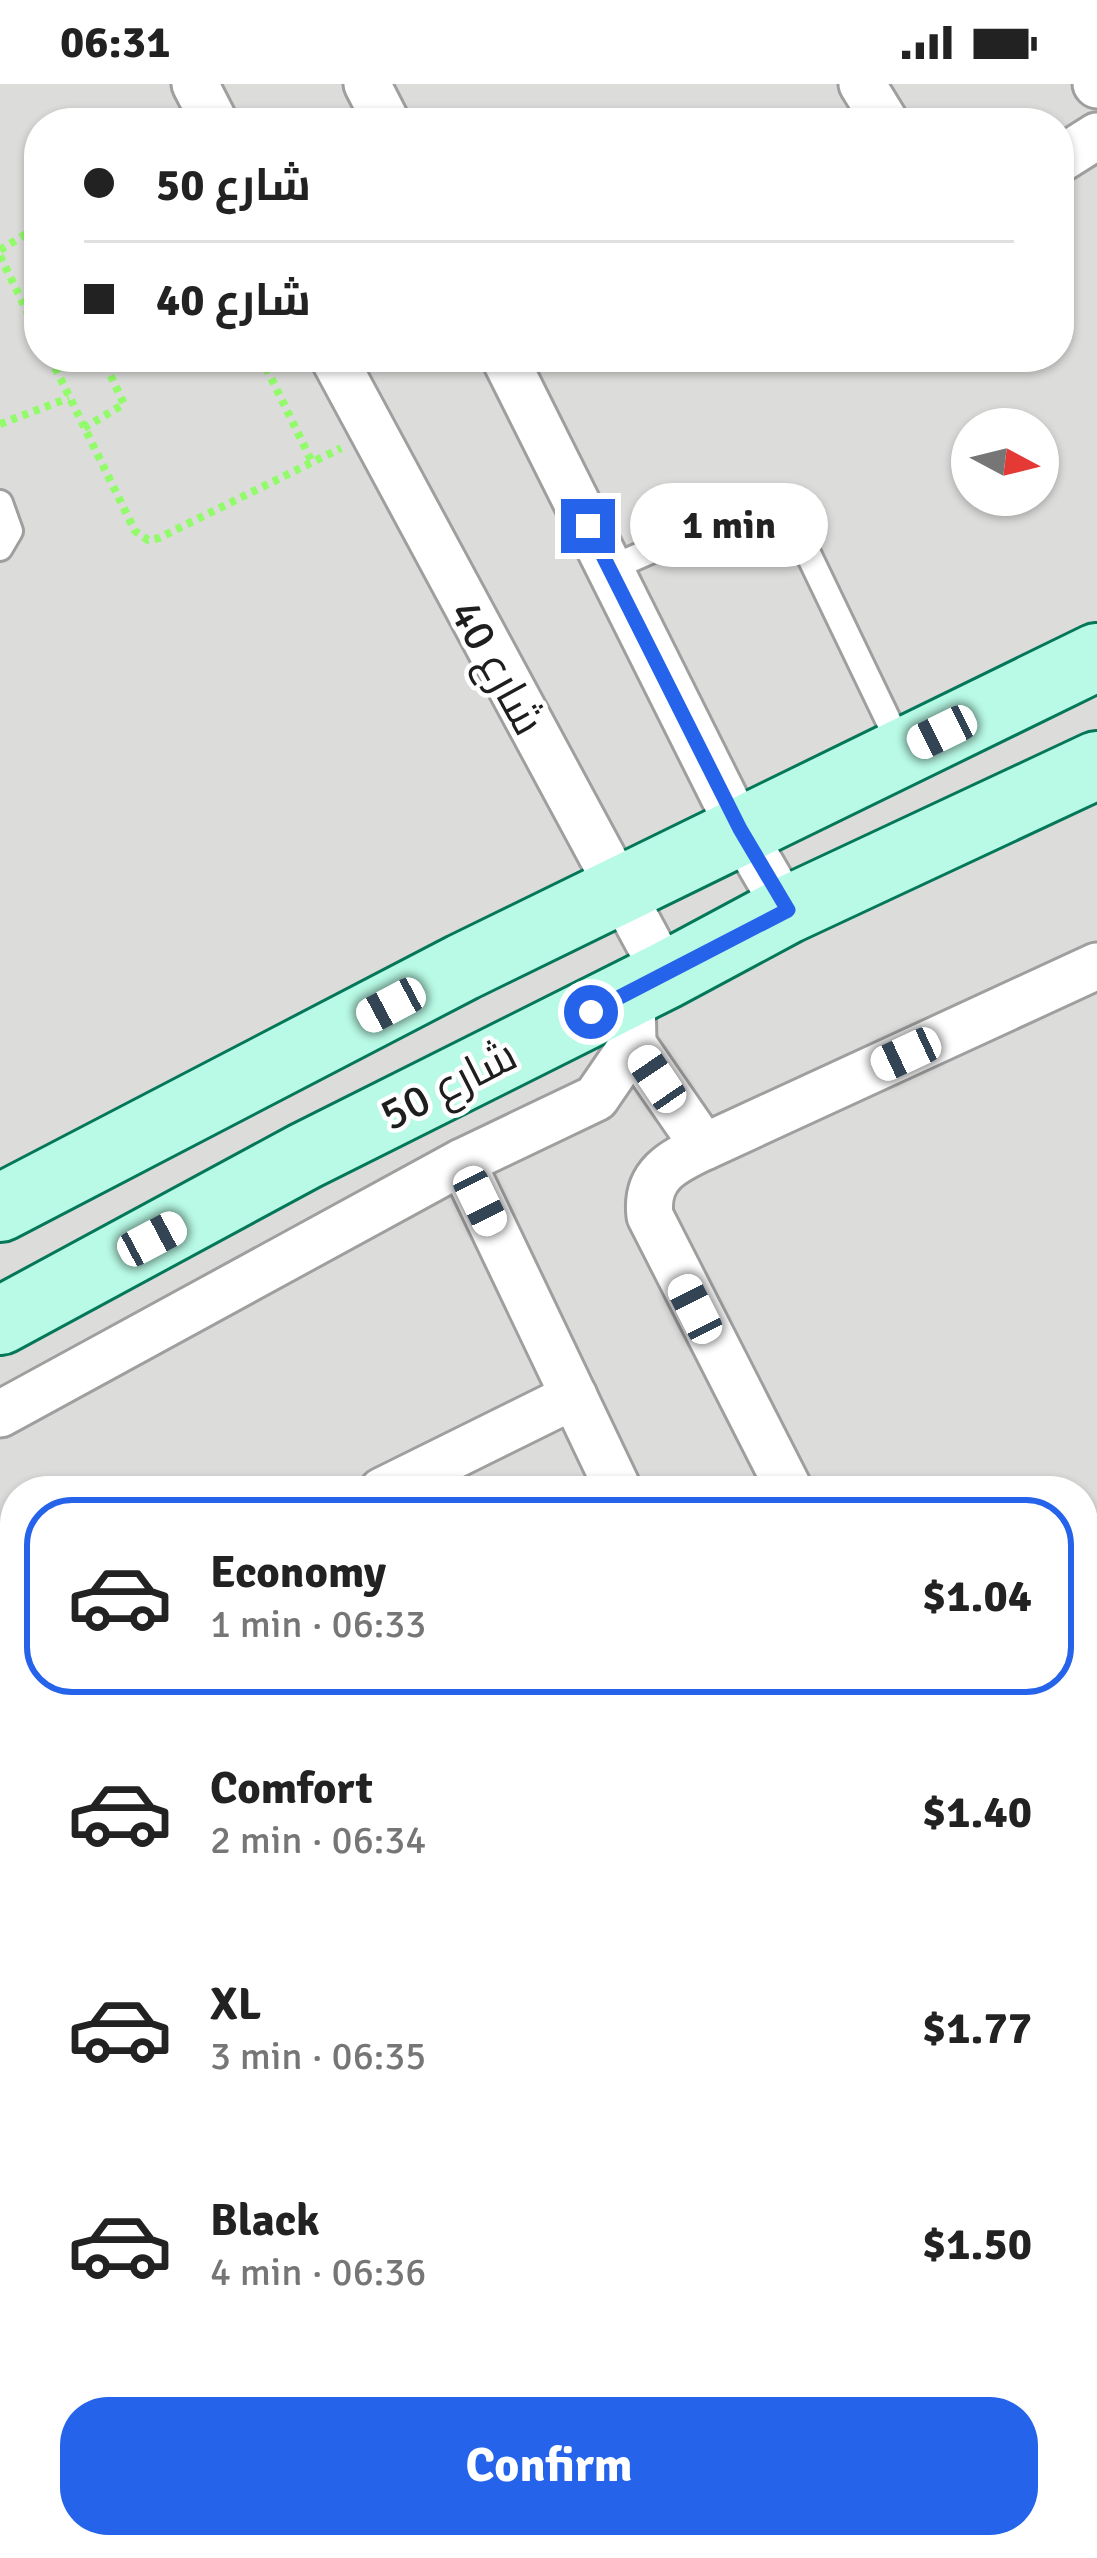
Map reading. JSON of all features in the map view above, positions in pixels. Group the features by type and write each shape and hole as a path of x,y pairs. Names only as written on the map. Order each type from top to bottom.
{"street":[{"name":"شارع 40","path":"340,372 621,892 644,1004 704,1147"},
{"path":"511,372 740,829 788,910"},
{"path":"0,1208 463,967 1097,657"},
{"name":"شارع 50","path":"0,1321 305,1156 644,1004 788,910 1097,765"},
{"path":"782,1476 650,1216 648,1200 658,1175 704,1147 1097,966"},
{"path":"0,1414 462,1162 596,1098 644,1004"},
{"path":"462,1162 613,1476"},
{"path":"412,1476 574,1396"}],"lane":[{"path":"0,502 10,531 0,548"},
{"path":"609,568 753,506 774,506 791,518 903,751"}],"path":[{"path":"0,253 24,304"},
{"path":"57,372 135,531 148,540 371,433"},
{"path":"84,428 124,404 109,372"},
{"path":"268,372 313,462"},
{"path":"0,424 69,398"}],"shaded area":[{"path":"0,84 1097,84 1097,1476 0,1476"}],"route":[{"path":"588,526 740,829 788,910 591,1012"}]}
